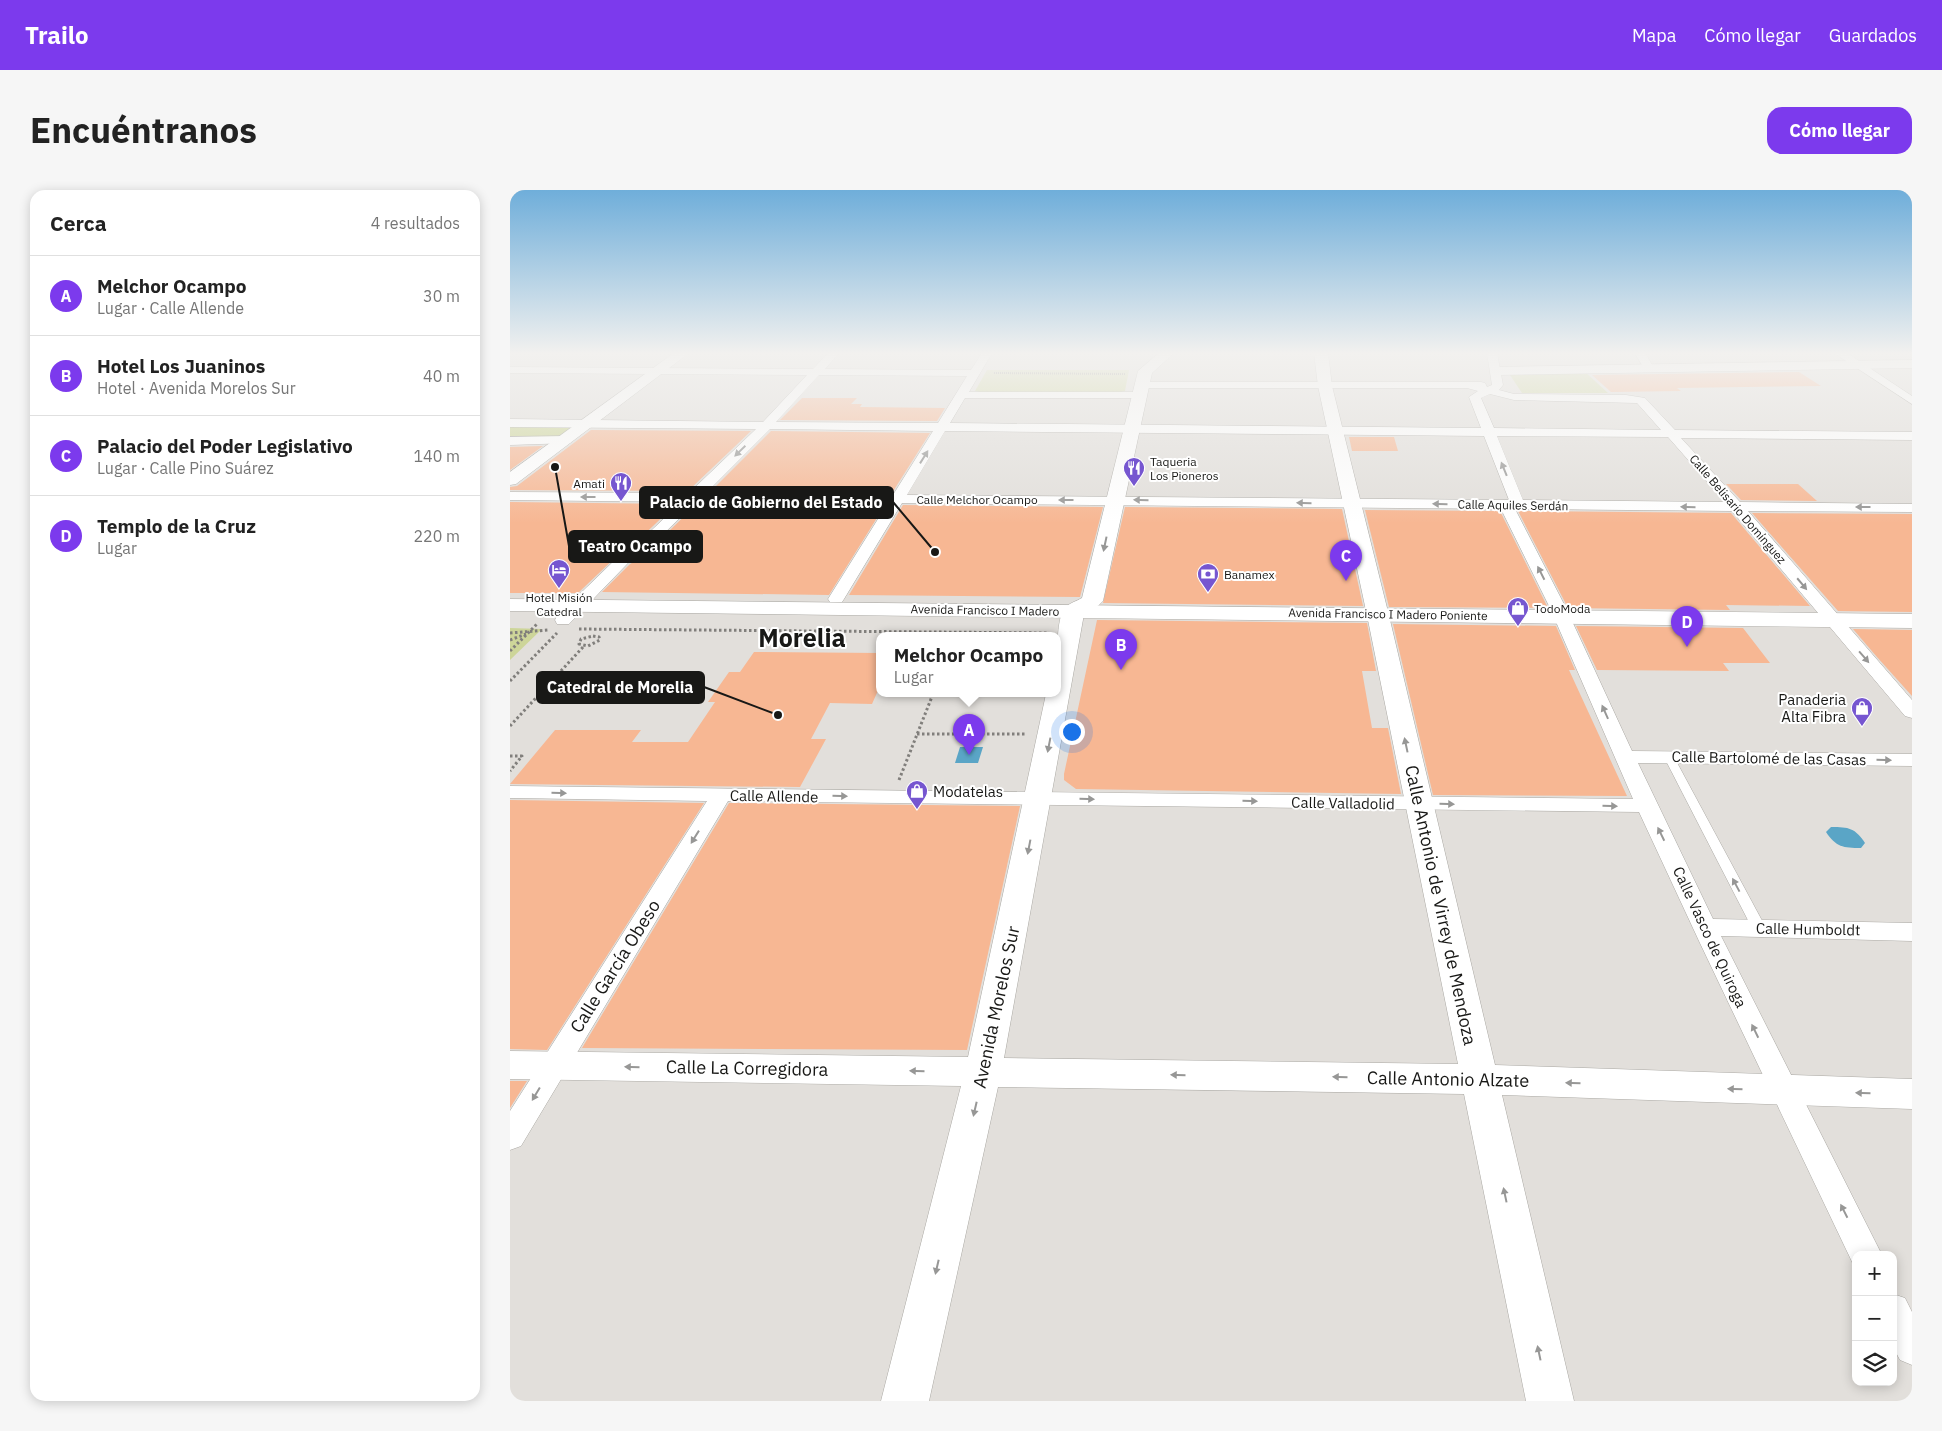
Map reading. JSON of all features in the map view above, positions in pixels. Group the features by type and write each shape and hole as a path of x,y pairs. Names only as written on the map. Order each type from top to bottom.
{"street":[{"path":"510,480 608,410"},
{"path":"570,621 624,559 635,554 781,410"},
{"path":"836,599 953,410"},
{"name":"Avenida Francisco I Madero","path":"510,620 1052,623 1092,601 1136,410"},
{"name":"Calle Antonio de Virrey de Mendoza","path":"1330,410 1550,1401"},
{"name":"Calle Vasco de Quiroga","path":"1481,410 1490,432 1512,505 1625,756 1784,1091 1864,1251"},
{"name":"Calle Belisario Domínguez","path":"1650,410 1912,712"},
{"path":"510,423 1912,436"},
{"path":"510,441 566,440"},
{"name":"Calle Melchor Ocampo","path":"510,496 1114,500"},
{"name":"Calle Aquiles Serdán","path":"1114,500 1912,508"},
{"name":"Avenida Francisco I Madero","path":"510,605 570,621"},
{"name":"Avenida Francisco I Madero Poniente","path":"1074,611 1912,621"},
{"name":"Avenida Morelos Sur","path":"1061,679 1074,611"},
{"name":"Avenida Morelos Sur","path":"904,1401 983,1072 1058,697"},
{"name":"Calle Bartolomé de las Casas","path":"1625,756 1912,760"},
{"name":"Calle Allende","path":"510,792 1038,799"},
{"name":"Calle García Obeso","path":"510,1137 721,795"},
{"name":"Calle Valladolid","path":"1038,799 1648,806"},
{"name":"Calle Humboldt","path":"1705,927 1912,932"},
{"name":"Calle La Corregidora","path":"510,1065 983,1072"},
{"name":"Calle Antonio Alzate","path":"983,1072 1479,1079 1912,1094"},
{"path":"1897,1318 1912,1348"}],"lane":[{"path":"1669,757 1759,928"}],"path":[{"path":"510,681 570,621"},
{"path":"510,640 570,621 600,629 957,632"},
{"path":"584,646 580,645 579,641 593,636 600,629"},
{"path":"510,633 528,633"},
{"path":"510,726 584,646 596,644 600,640 599,637 593,636"},
{"path":"893,797 932,697"},
{"path":"917,734 1025,734"},
{"path":"510,756 522,756 510,771"}],"green space":[{"path":"510,427 576,427 559,439 510,440"},
{"path":"510,628 542,629 510,660"}],"water":[{"path":"960,747 983,747 978,763 955,763"},
{"path":"1831,827 1851,829 1865,843 1861,848 1840,846 1826,832"}],"building":[{"path":"790,410 944,410 937,421 780,420"},
{"path":"591,430 751,431 688,491 510,490 510,487 517,486"},
{"path":"771,431 930,433 892,493 710,492"},
{"path":"1349,437 1394,437 1398,451 1352,451"},
{"path":"543,446 510,470 510,447"},
{"path":"1726,484 1798,484 1817,501 1741,500"},
{"path":"510,502 676,504 629,549 618,555 578,593 510,593"},
{"path":"697,504 885,505 829,595 602,592 630,564 641,558"},
{"path":"903,505 1103,507 1080,597 849,595"},
{"path":"1125,507 1342,509 1363,606 1103,603"},
{"path":"1365,510 1500,511 1548,608 1389,607"},
{"path":"1518,511 1731,513 1810,606 1726,605 1730,610 1568,608"},
{"path":"1752,513 1912,514 1912,612 1838,611"},
{"path":"1097,620 1367,623 1376,671 1362,671 1372,728 1388,728 1401,794 1076,789 1064,780 1064,774"},
{"path":"1393,624 1556,626 1575,670 1569,670 1627,796 1433,795"},
{"path":"1576,626 1743,628 1770,663 1723,663 1729,671 1597,670"},
{"path":"1853,629 1912,630 1912,696 1877,657"},
{"path":"754,652 876,653 876,695 872,704 830,703 811,739 826,739 800,787 510,784 555,730 641,730 632,742 688,742 715,702 708,702 729,672 740,672"},
{"path":"510,800 704,803 547,1050 510,1049"},
{"path":"729,803 1020,806 967,1050 582,1048"},
{"path":"510,1081 527,1081 510,1108"}],"place":[{"name":"Teatro Ocampo","path":"555,467"},
{"name":"Taqueria Los Pioneros","path":"1134,487"},
{"name":"Amati","path":"621,502"},
{"name":"Palacio de Gobierno del Estado","path":"935,552"},
{"name":"Palacio del Poder Legislativo","path":"1346,581"},
{"name":"Hotel Misión Catedral","path":"559,589"},
{"name":"Banamex","path":"1208,593"},
{"name":"TodoModa","path":"1518,627"},
{"name":"Templo de la Cruz","path":"1687,647"},
{"name":"Hotel Los Juaninos","path":"1121,670"},
{"name":"Catedral de Morelia","path":"778,715"},
{"name":"Panaderia Alta Fibra","path":"1862,727"},
{"name":"Melchor Ocampo","path":"969,755"},
{"name":"Modatelas","path":"917,810"}],"district":[{"name":"Morelia","path":"802,637"}]}
